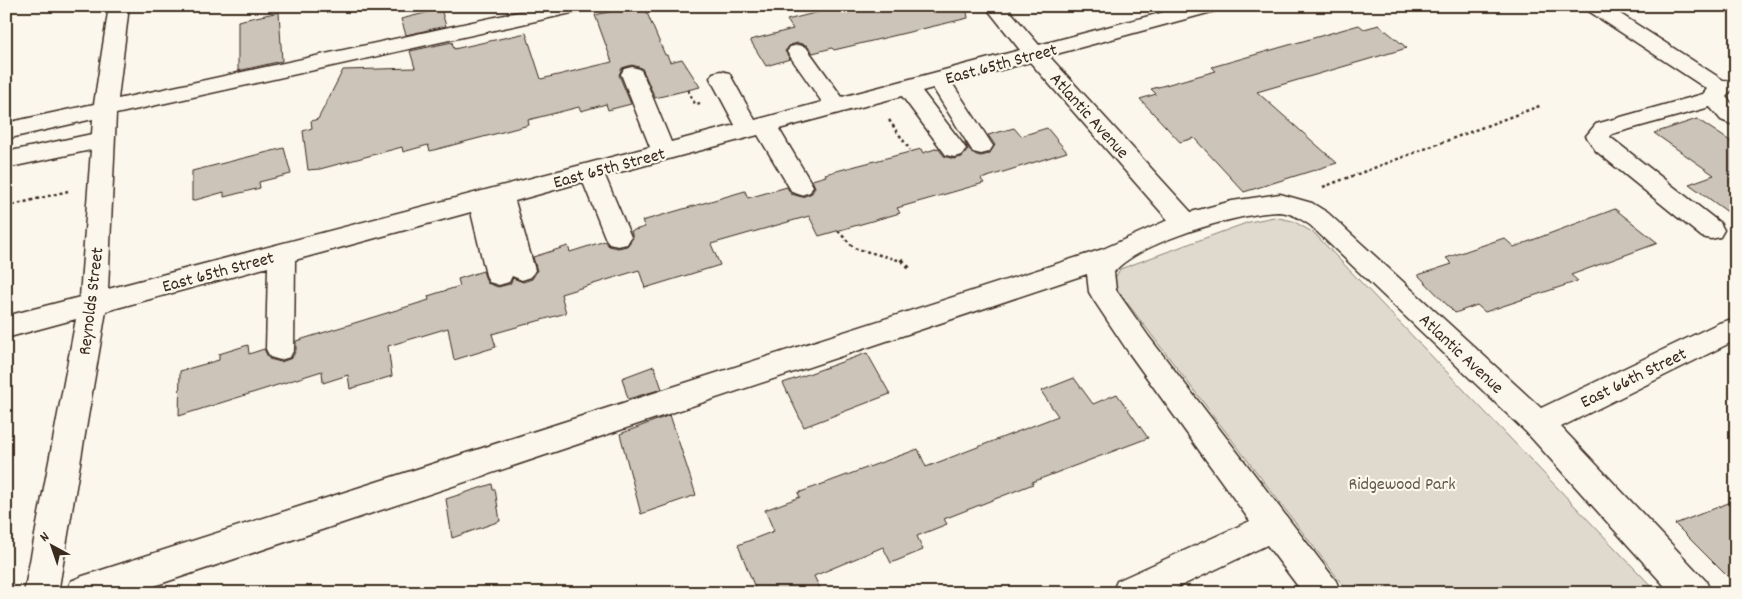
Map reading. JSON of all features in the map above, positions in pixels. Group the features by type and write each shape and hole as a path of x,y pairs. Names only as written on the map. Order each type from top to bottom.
{"street":[{"name":"Reynolds Street","path":"41,593 93,304 105,110 119,6"},
{"path":"6,131 576,6"},
{"name":"Atlantic Avenue","path":"995,6 1035,54 1186,223"},
{"name":"East 65th Street","path":"6,327 1212,6"},
{"path":"1594,6 1725,88 1729,115 1736,119"},
{"path":"798,52 837,107"},
{"path":"632,74 664,153"},
{"path":"721,78 801,186"},
{"path":"939,80 981,146"},
{"path":"908,88 954,149"},
{"path":"1711,230 1604,145 1598,136 1604,129 1725,88"},
{"path":"6,160 103,140"},
{"path":"591,172 618,237"},
{"path":"491,198 510,273"},
{"name":"Atlantic Avenue","path":"83,593 1112,256 1186,223 1232,210 1280,203 1303,209 1319,219 1538,424 1694,593"},
{"path":"280,349 282,254"},
{"path":"1112,256 1100,270 1104,292 1139,344 1324,593"},
{"name":"East 66th Street","path":"1538,424 1729,331"},
{"path":"1129,593 1273,526"}],"path":[{"path":"873,97 910,150"},
{"path":"1280,203 1542,105"},
{"path":"13,205 100,183"},
{"path":"838,231 854,248 901,259 909,268"}],"green space":[{"name":"Ridgewood Park","path":"1274,217 1293,221 1314,233 1658,593 1349,593 1118,291 1114,280 1120,269 1249,222"}],"building":[{"path":"635,6 644,6 665,55 667,55 670,62 682,59 700,87 655,98 642,68 632,65 622,68 619,75 631,104 608,110 606,104 581,111 579,107 528,120 529,125 430,151 428,145 403,152 402,147 320,169 308,170 303,131 312,128 311,121 318,119 343,70 415,68 410,51 452,42 454,49 526,33 541,79 612,62 595,15"},
{"path":"842,6 966,6 968,18 834,50 832,48 813,53 806,45 798,43 790,45 785,51 790,59 766,66 750,40 793,29 787,20"},
{"path":"441,9 446,26 406,35 401,19"},
{"path":"279,12 282,61 238,71 238,21"},
{"path":"1359,25 1364,29 1379,25 1407,48 1257,92 1337,163 1244,192 1194,138 1180,142 1140,99 1156,94 1151,89 1216,71 1212,67"},
{"path":"1697,119 1736,145 1736,218 1689,184 1714,175 1654,133"},
{"path":"1014,128 1021,136 1047,128 1067,152 981,179 984,183 897,208 900,213 819,236 809,216 711,244 720,265 645,288 639,270 561,294 566,313 492,334 496,347 454,360 448,328 388,346 392,376 350,389 348,375 323,383 322,371 179,416 180,371 219,360 219,354 248,345 249,354 264,349 269,359 281,362 292,358 296,350 296,341 429,300 428,296 460,286 458,279 483,271 487,283 498,287 510,284 513,278 523,282 532,279 537,271 533,257 568,246 570,252 605,241 609,246 618,248 627,246 633,238 631,231 645,227 642,221 745,191 748,198 787,187 791,194 802,197 812,193 815,187 812,180 826,176 825,174 921,149 923,153 938,148 944,156 954,159 962,157 968,150 965,143 973,154 981,156 989,154 995,145 988,135"},
{"path":"284,148 291,174 259,182 260,188 224,197 224,192 192,201 192,171"},
{"path":"1615,209 1658,243 1571,275 1578,281 1485,312 1477,305 1455,313 1418,275 1452,264 1446,258 1504,238 1514,247"},
{"path":"867,353 890,394 804,427 783,383"},
{"path":"654,366 662,389 628,399 622,378"},
{"path":"1074,378 1093,404 1117,394 1148,438 1032,482 1033,484 944,519 947,524 917,536 923,550 891,563 883,547 814,576 822,593 757,593 738,545 774,531 765,510 800,497 798,493 918,449 926,467 1058,416 1041,391"},
{"path":"670,415 696,495 641,514 620,434"},
{"path":"492,484 493,490 495,489 500,521 452,538 446,499"},
{"path":"1736,500 1736,585 1675,524"}]}
